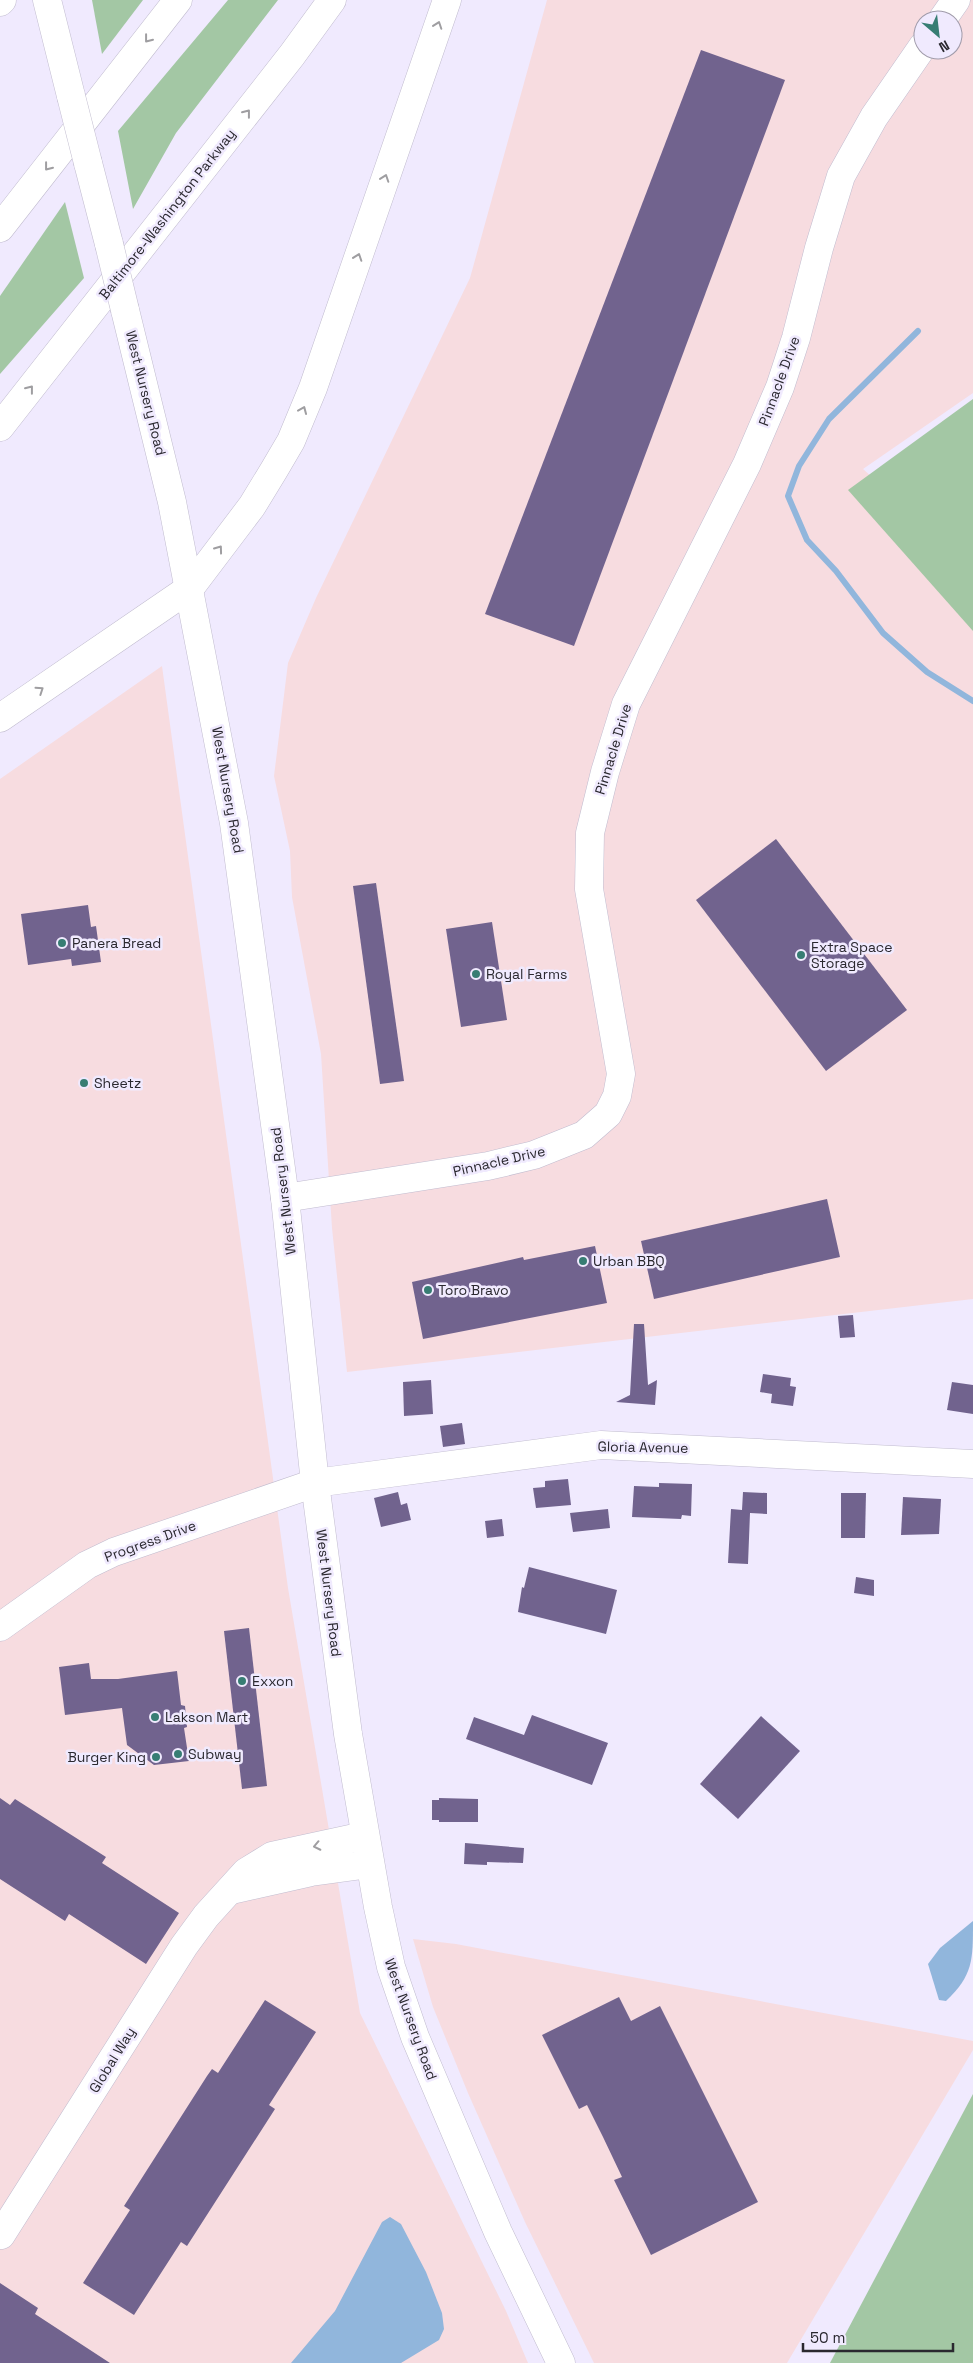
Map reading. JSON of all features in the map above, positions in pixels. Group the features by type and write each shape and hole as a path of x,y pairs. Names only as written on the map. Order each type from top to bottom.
{"main road":[{"name":"West Nursery Road","path":"47,0 172,502 234,822 285,1198 315,1483 348,1734 364,1836 390,1966 414,2037 498,2232 561,2363"},
{"path":"0,228 178,0"},
{"name":"Baltimore-Washington Parkway","path":"0,427 292,55 332,0"},
{"path":"0,718 190,588 252,506 291,440 313,388 447,0"},
{"name":"Pinnacle Drive","path":"285,1198 488,1166 534,1155 584,1135 608,1114 616,1096 621,1074 589,889 590,833 605,772 626,704 747,464 780,387 796,338 819,248 841,176 874,117 913,60"},
{"name":"Gloria Avenue","path":"315,1483 601,1445 973,1464"},
{"name":"Progress Drive","path":"0,1627 87,1565 114,1552 315,1483"},
{"name":"Global Way","path":"1,2235 184,1946 206,1916 246,1872 272,1856 364,1836"},
{"path":"231,1890 312,1872 370,1864"}],"shaded area":[{"path":"547,0 973,0 973,393 863,469 973,567 973,1299 347,1372 332,1228 321,1054 292,897 290,851 274,776 288,663 316,598 470,278"},
{"path":"162,666 288,1588 360,2013 506,2311 528,2363 0,2363 0,779"},
{"path":"413,1939 456,1944 973,2041 973,2050 787,2363 594,2363 525,2222 468,2093 433,2007"}],"green space":[{"path":"92,0 143,0 102,54"},
{"path":"228,0 278,0 176,133 133,209 118,131"},
{"path":"65,202 84,278 0,374 0,296"},
{"path":"973,399 973,631 848,490"},
{"path":"973,2094 973,2363 830,2363"}],"water":[{"path":"973,1921 973,1947 970,1966 962,1983 955,1992 946,2001 939,2000 928,1964 940,1948"},
{"path":"390,2217 401,2224 426,2272 442,2313 444,2329 439,2340 401,2363 291,2363 335,2311 382,2222"}],"building":[{"path":"701,50 785,80 574,646 485,614"},
{"name":"Extra Space Storage","path":"776,839 907,1010 826,1071 696,900"},
{"path":"376,883 404,1081 380,1084 353,886"},
{"name":"Panera Bread","path":"88,905 91,927 96,926 101,962 72,966 71,959 28,965 21,914"},
{"name":"Royal Farms","path":"492,922 507,1020 461,1027 446,929"},
{"path":"827,1199 840,1257 654,1299 641,1241"},
{"path":"595,1246 607,1303 423,1339 412,1282 523,1257 524,1260"},
{"path":"853,1315 855,1337 840,1338 838,1316"},
{"path":"634,1324 644,1324 648,1385 657,1380 655,1405 616,1402 630,1395"},
{"path":"763,1374 791,1378 790,1386 796,1387 793,1406 771,1403 772,1394 760,1392"},
{"path":"431,1380 433,1414 404,1416 403,1382"},
{"path":"952,1382 973,1385 973,1414 947,1410"},
{"path":"462,1423 465,1444 443,1447 440,1426"},
{"path":"568,1479 571,1505 536,1508 533,1488 545,1487 545,1481"},
{"path":"659,1483 692,1484 691,1516 682,1515 681,1519 632,1517 634,1486 659,1487"},
{"path":"398,1492 401,1505 407,1503 411,1520 381,1527 374,1498"},
{"path":"743,1492 767,1493 767,1514 750,1513 748,1564 728,1563 731,1509 742,1510"},
{"path":"841,1493 866,1493 865,1538 841,1538"},
{"path":"903,1497 941,1499 939,1534 901,1535"},
{"path":"608,1509 610,1528 573,1532 570,1513"},
{"path":"502,1519 504,1536 487,1538 485,1521"},
{"path":"529,1567 617,1590 606,1634 518,1612 522,1587 524,1588"},
{"path":"856,1577 874,1580 874,1596 854,1593"},
{"name":"Exxon","path":"249,1628 267,1786 242,1789 224,1631"},
{"name":"Lakson Mart","path":"89,1663 91,1679 118,1679 177,1671 181,1705 185,1706 187,1727 184,1728 189,1761 154,1765 127,1745 122,1708 65,1715 59,1667"},
{"path":"532,1715 608,1743 592,1785 466,1739 474,1717 524,1735"},
{"path":"761,1716 800,1751 738,1819 700,1784"},
{"path":"0,1798 10,1805 15,1799 106,1857 102,1863 179,1913 146,1964 69,1914 65,1921 0,1879"},
{"path":"439,1798 478,1799 478,1822 439,1822 439,1820 432,1820 432,1800 439,1800"},
{"path":"465,1843 524,1848 523,1863 487,1862 487,1865 464,1864"},
{"path":"619,1997 631,2021 660,2006 758,2202 651,2255 614,2180 622,2177 603,2137 587,2105 579,2109 542,2035"},
{"path":"265,2000 316,2032 269,2105 275,2109 187,2246 181,2242 134,2315 83,2283 130,2210 124,2206 207,2076 212,2069 218,2073"},
{"path":"0,2283 38,2308 35,2314 110,2363 0,2363"}],"waterway":[{"path":"918,331 829,419 799,466 788,496 807,540 836,571 883,633 927,672 973,701"}],"place":[{"name":"Panera Bread","path":"62,943"},
{"name":"Extra Space Storage","path":"801,955"},
{"name":"Royal Farms","path":"476,974"},
{"name":"Sheetz","path":"84,1083"},
{"name":"Urban BBQ","path":"583,1261"},
{"name":"Toro Bravo","path":"428,1290"},
{"name":"Exxon","path":"242,1681"},
{"name":"Lakson Mart","path":"155,1717"},
{"name":"Subway","path":"178,1754"},
{"name":"Burger King","path":"156,1757"}]}
